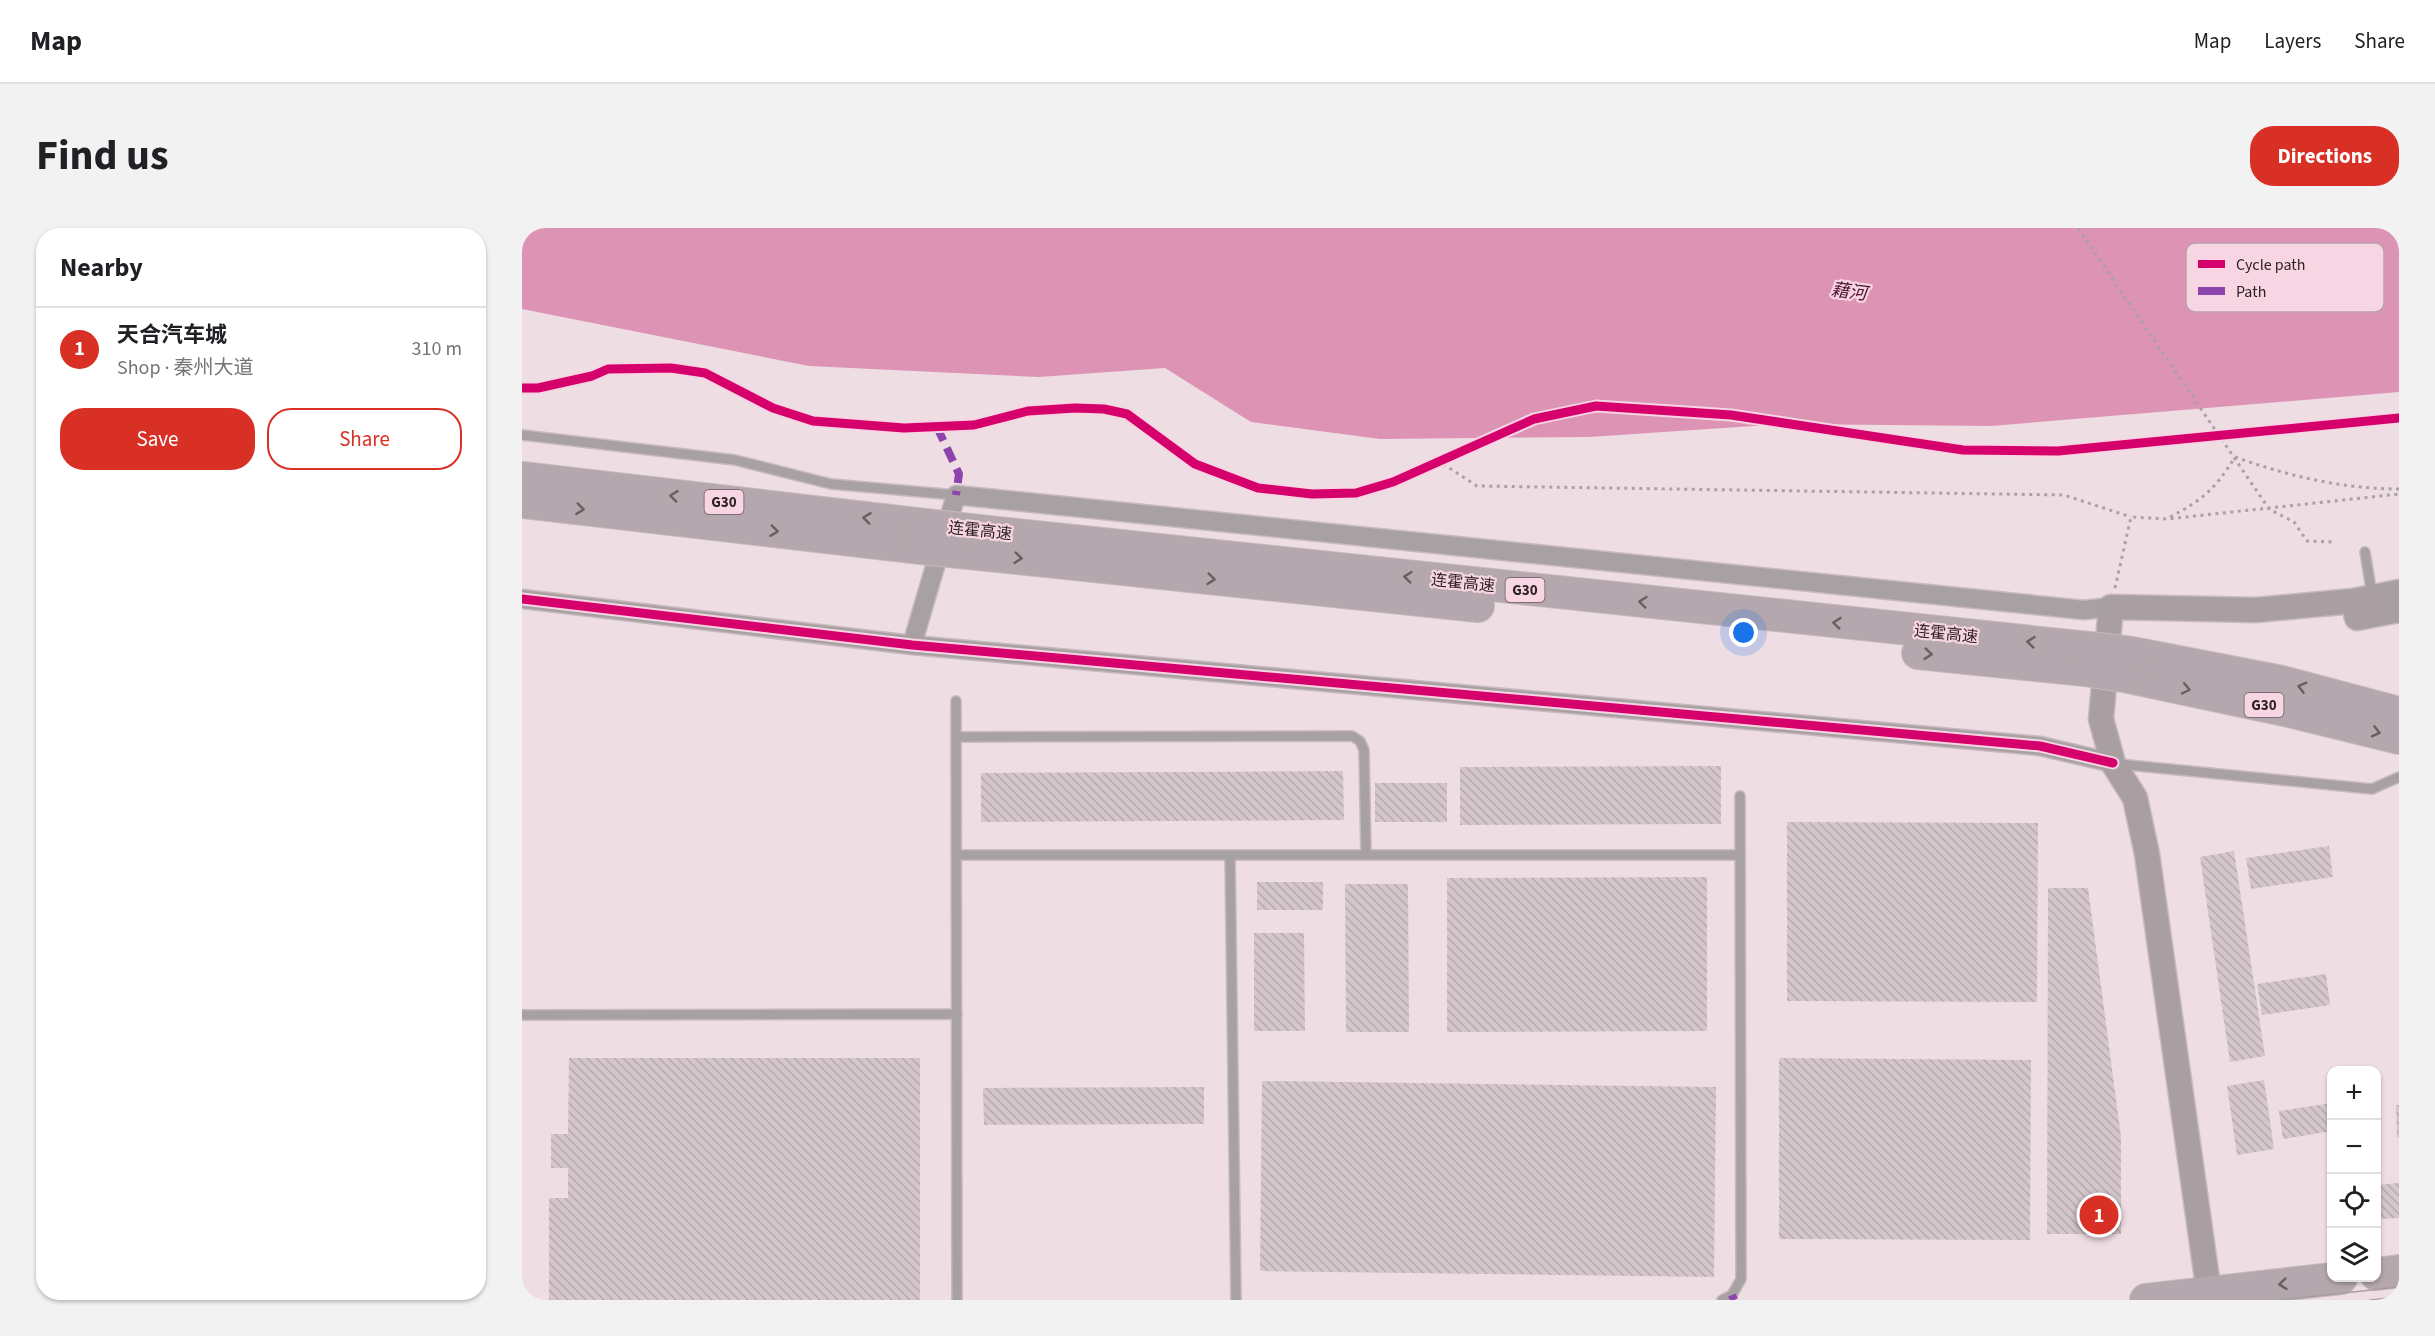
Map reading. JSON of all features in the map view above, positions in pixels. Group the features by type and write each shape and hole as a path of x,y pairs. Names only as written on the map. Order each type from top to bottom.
{"highway":[{"name":"连霍高速","path":"522,478 960,541 2087,659 2282,682 2399,713"},
{"name":"连霍高速","path":"522,502 923,536"},
{"name":"连霍高速","path":"2130,665 2285,710 2399,738"},
{"path":"2381,1274 2399,1272"},
{"path":"2146,1300 2209,1296 2327,1280"}],"street":[{"path":"912,645 956,495 2084,609 2111,607 2256,609 2363,599 2399,592"},
{"path":"522,599 912,645 2040,746 2113,763"},
{"path":"2363,599 2356,618 2399,610"},
{"path":"2111,607 2101,719 2113,763 2135,798 2147,854 2209,1296"}],"lane":[{"path":"522,435 667,454 735,460 831,484 956,495"},
{"path":"2363,599 2365,552"},
{"path":"956,701 957,1300"},
{"path":"956,737 1352,736 1360,741 1364,750 1366,855"},
{"path":"2113,763 2372,789 2399,777"},
{"path":"1722,1300 1732,1295 1741,1279 1740,796"},
{"path":"956,855 1740,855"},
{"path":"1230,855 1236,1300"},
{"path":"522,1015 957,1014"}],"path":[{"path":"2078,228 2269,509 2294,522 2307,541 2334,542"},
{"path":"2211,436 2235,434"},
{"path":"1433,463 1448,456"},
{"path":"2235,457 2274,471 2371,489 2399,491"},
{"path":"2167,519 2195,505 2203,498 2218,483 2235,457"},
{"path":"1433,463 1476,486 2064,495 2131,517 2167,519 2269,509 2399,491"},
{"path":"2111,607 2131,517"}],"water":[{"name":"藉河","path":"522,228 2399,228 2399,392 1991,426 1784,424 1589,437 1380,439 1251,422 1165,368 1039,377 809,366 522,309"}],"building":[{"path":"1721,766 1721,824 1460,825 1460,767"},
{"path":"1343,771 1344,820 981,822 981,773"},
{"path":"1375,783 1447,783 1447,822 1375,822"},
{"path":"1787,822 2038,823 2037,1002 1787,1001"},
{"path":"2329,846 2333,877 2251,889 2246,858"},
{"path":"2234,851 2265,1056 2230,1062 2200,857"},
{"path":"1707,877 1707,1031 1447,1032 1447,878"},
{"path":"1257,882 1323,882 1323,910 1257,910"},
{"path":"1345,884 1408,884 1409,1032 1346,1032"},
{"path":"2048,888 2088,888 2121,1137 2121,1234 2047,1234"},
{"path":"1254,933 1304,933 1305,1031 1254,1031"},
{"path":"2326,974 2330,1005 2262,1015 2257,984"},
{"path":"569,1058 920,1058 920,1300 549,1300 549,1198 568,1198 568,1168 551,1168 551,1134 568,1134"},
{"path":"1779,1058 2031,1060 2030,1240 1779,1239"},
{"path":"2264,1080 2274,1149 2237,1155 2227,1086"},
{"path":"1262,1081 1716,1087 1714,1277 1260,1271"},
{"path":"1204,1087 1204,1124 984,1125 983,1088"},
{"path":"2327,1104 2327,1132 2283,1139 2279,1111"},
{"path":"2396,1105 2399,1105 2399,1137 2397,1137"},
{"path":"2399,1183 2399,1218 2381,1219 2381,1185"}],"tram line":[{"path":"2278,1300 2399,1287"},
{"path":"2370,1300 2399,1297"}],"marked path":[{"path":"937,427 959,474 956,495"},
{"path":"1732,1295 1734,1300"}],"cycle path":[{"path":"522,388 538,388 592,376 608,369 671,368 705,373 773,408 813,421 904,428 974,425 1028,411 1104,409 1127,414 1195,464 1258,488 1312,494 1356,493 1393,482 1534,419 1596,406 1731,415 1963,450 2058,451 2399,418"},
{"path":"522,599 912,645 2040,746 2113,763"}],"place":[{"name":"天合汽车城","path":"2099,1215"}]}
